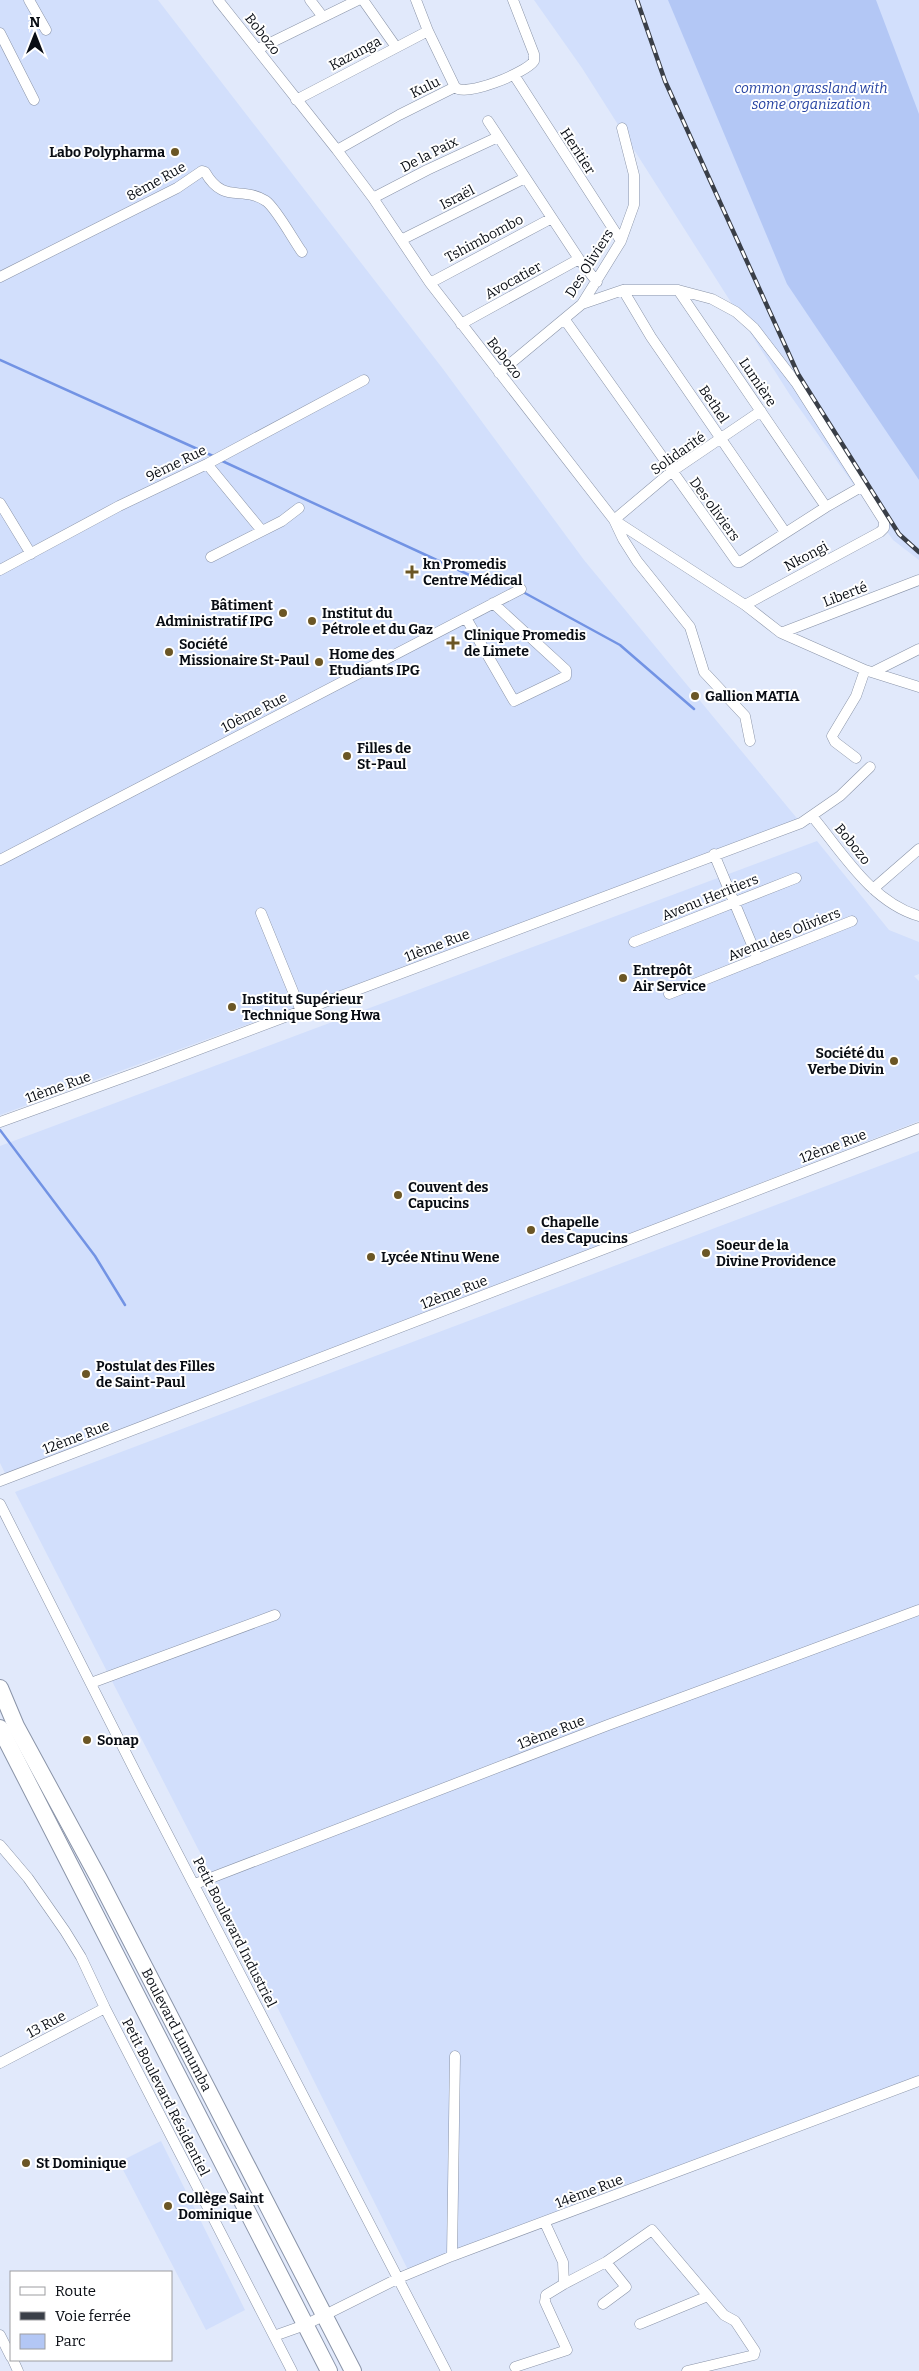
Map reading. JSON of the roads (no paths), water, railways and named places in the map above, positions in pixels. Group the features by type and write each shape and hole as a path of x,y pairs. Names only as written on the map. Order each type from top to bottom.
{"highway":[{"name":"Boulevard Lumumba","path":"0,1688 16,1726 103,1886 353,2371"},
{"name":"Boulevard Lumumba","path":"0,1728 329,2371"}],"street":[{"path":"29,0 46,30"},
{"name":"Bobozo","path":"218,0 374,198 430,284 614,520 637,561 690,627 704,672 745,716 750,741"},
{"path":"310,0 323,17"},
{"path":"258,49 358,0"},
{"path":"363,0 396,47"},
{"path":"416,0 428,32 455,87"},
{"name":"Kulu","path":"337,150 399,115 455,87 462,91 471,90 514,76 528,68 534,61 534,54 513,0"},
{"name":"Kazunga","path":"296,100 428,32"},
{"path":"0,33 34,100"},
{"name":"Heritier","path":"514,76 621,241"},
{"path":"488,121 579,259 597,282"},
{"name":"Des Oliviers","path":"499,374 582,304 621,241 634,205 634,175 622,128"},
{"name":"De la Paix","path":"374,198 426,170 498,137"},
{"name":"8ème Rue","path":"0,277 177,188 202,172 205,172 211,183 220,191 259,198 268,202 302,252"},
{"name":"Israël","path":"401,240 525,178"},
{"name":"Tshimbombo","path":"430,284 552,218"},
{"name":"Avocatier","path":"461,324 579,259"},
{"path":"582,304 623,290 678,290 712,299 736,312 754,328 797,384 861,487 786,532"},
{"name":"Bethel","path":"623,290 650,336 786,532"},
{"name":"Lumière","path":"678,290 826,507"},
{"name":"Des Oliviers","path":"565,320 672,472"},
{"name":"9ème Rue","path":"0,570 119,506 207,464 364,380"},
{"name":"Solidarité","path":"614,520 672,472 761,410"},
{"path":"207,464 262,531"},
{"name":"Des oliviers","path":"672,472 737,562 740,562 786,532"},
{"name":"Nkongi","path":"745,605 880,532 884,528 884,521 861,487"},
{"path":"0,503 31,554"},
{"path":"211,557 282,521 299,508"},
{"path":"614,520 745,605 781,633 869,671 919,687"},
{"name":"Liberté","path":"781,633 919,580"},
{"name":"10ème Rue","path":"0,860 521,589"},
{"path":"466,618 514,701 566,676 566,670 493,603"},
{"path":"856,758 835,742 832,736 869,671 919,649"},
{"name":"11ème Rue","path":"4,1121 301,1011 714,854 802,823 840,796 870,767"},
{"name":"Bobozo","path":"812,816 873,889 889,902 906,912 919,916"},
{"path":"873,889 919,850"},
{"path":"714,854 758,958"},
{"name":"Avenu Heritiers","path":"634,942 796,878"},
{"path":"261,913 301,1011"},
{"name":"Avenu des Oliviers","path":"669,994 852,921"},
{"name":"12ème Rue","path":"0,1482 919,1128"},
{"name":"Petit Boulevard Industriel","path":"0,1504 446,2371"},
{"name":"13ème Rue","path":"195,1884 608,1726 919,1610"},
{"path":"91,1683 275,1615"},
{"name":"Petit Boulevard Résidentiel","path":"0,1845 28,1878 66,1931 81,1957 105,2008 292,2371"},
{"name":"13 Rue","path":"0,2063 105,2008"},
{"path":"452,2256 455,2056"},
{"name":"14ème Rue","path":"274,2336 306,2325 399,2278 452,2256 545,2223 919,2081"},
{"path":"545,2223 563,2262 564,2284"},
{"path":"515,2367 565,2352 568,2347 546,2309 546,2295 606,2262 652,2230 724,2315 735,2320 755,2354 687,2371"},
{"path":"603,2304 626,2287 606,2262"},
{"path":"640,2324 708,2296"},
{"path":"0,2335 10,2354"}],"waterway":[{"path":"0,360 213,456"},
{"path":"220,460 491,585 507,583 516,588"},
{"path":"523,592 620,645 694,709"},
{"path":"0,1130 95,1256 125,1305"}],"railway":[{"path":"637,0 665,81 798,374 899,534 919,552"}],"place":[{"name":"Labo Polypharma","path":"175,152"},
{"name":"kn Promedis Centre Médical","path":"412,572"},
{"name":"Bâtiment Administratif IPG","path":"283,613"},
{"name":"Institut du Pétrole et du Gaz","path":"312,621"},
{"name":"Clinique Promedis de Limete","path":"453,643"},
{"name":"Société Missionaire St-Paul","path":"169,652"},
{"name":"Home des Etudiants IPG","path":"319,662"},
{"name":"Gallion MATIA","path":"695,696"},
{"name":"Filles de St-Paul","path":"347,756"},
{"name":"Entrepôt Air Service","path":"623,978"},
{"name":"Institut Supérieur Technique Song Hwa","path":"232,1007"},
{"name":"Société du Verbe Divin","path":"894,1061"},
{"name":"Couvent des Capucins","path":"398,1195"},
{"name":"Chapelle des Capucins","path":"531,1230"},
{"name":"Soeur de la Divine Providence","path":"706,1253"},
{"name":"Lycée Ntinu Wene","path":"371,1257"},
{"name":"Postulat des Filles de Saint-Paul","path":"86,1374"},
{"name":"Sonap","path":"87,1740"},
{"name":"St Dominique","path":"26,2163"},
{"name":"Collège Saint Dominique","path":"168,2206"}],"park label":[{"name":"common grassland with some organization","path":"811,96"}]}
